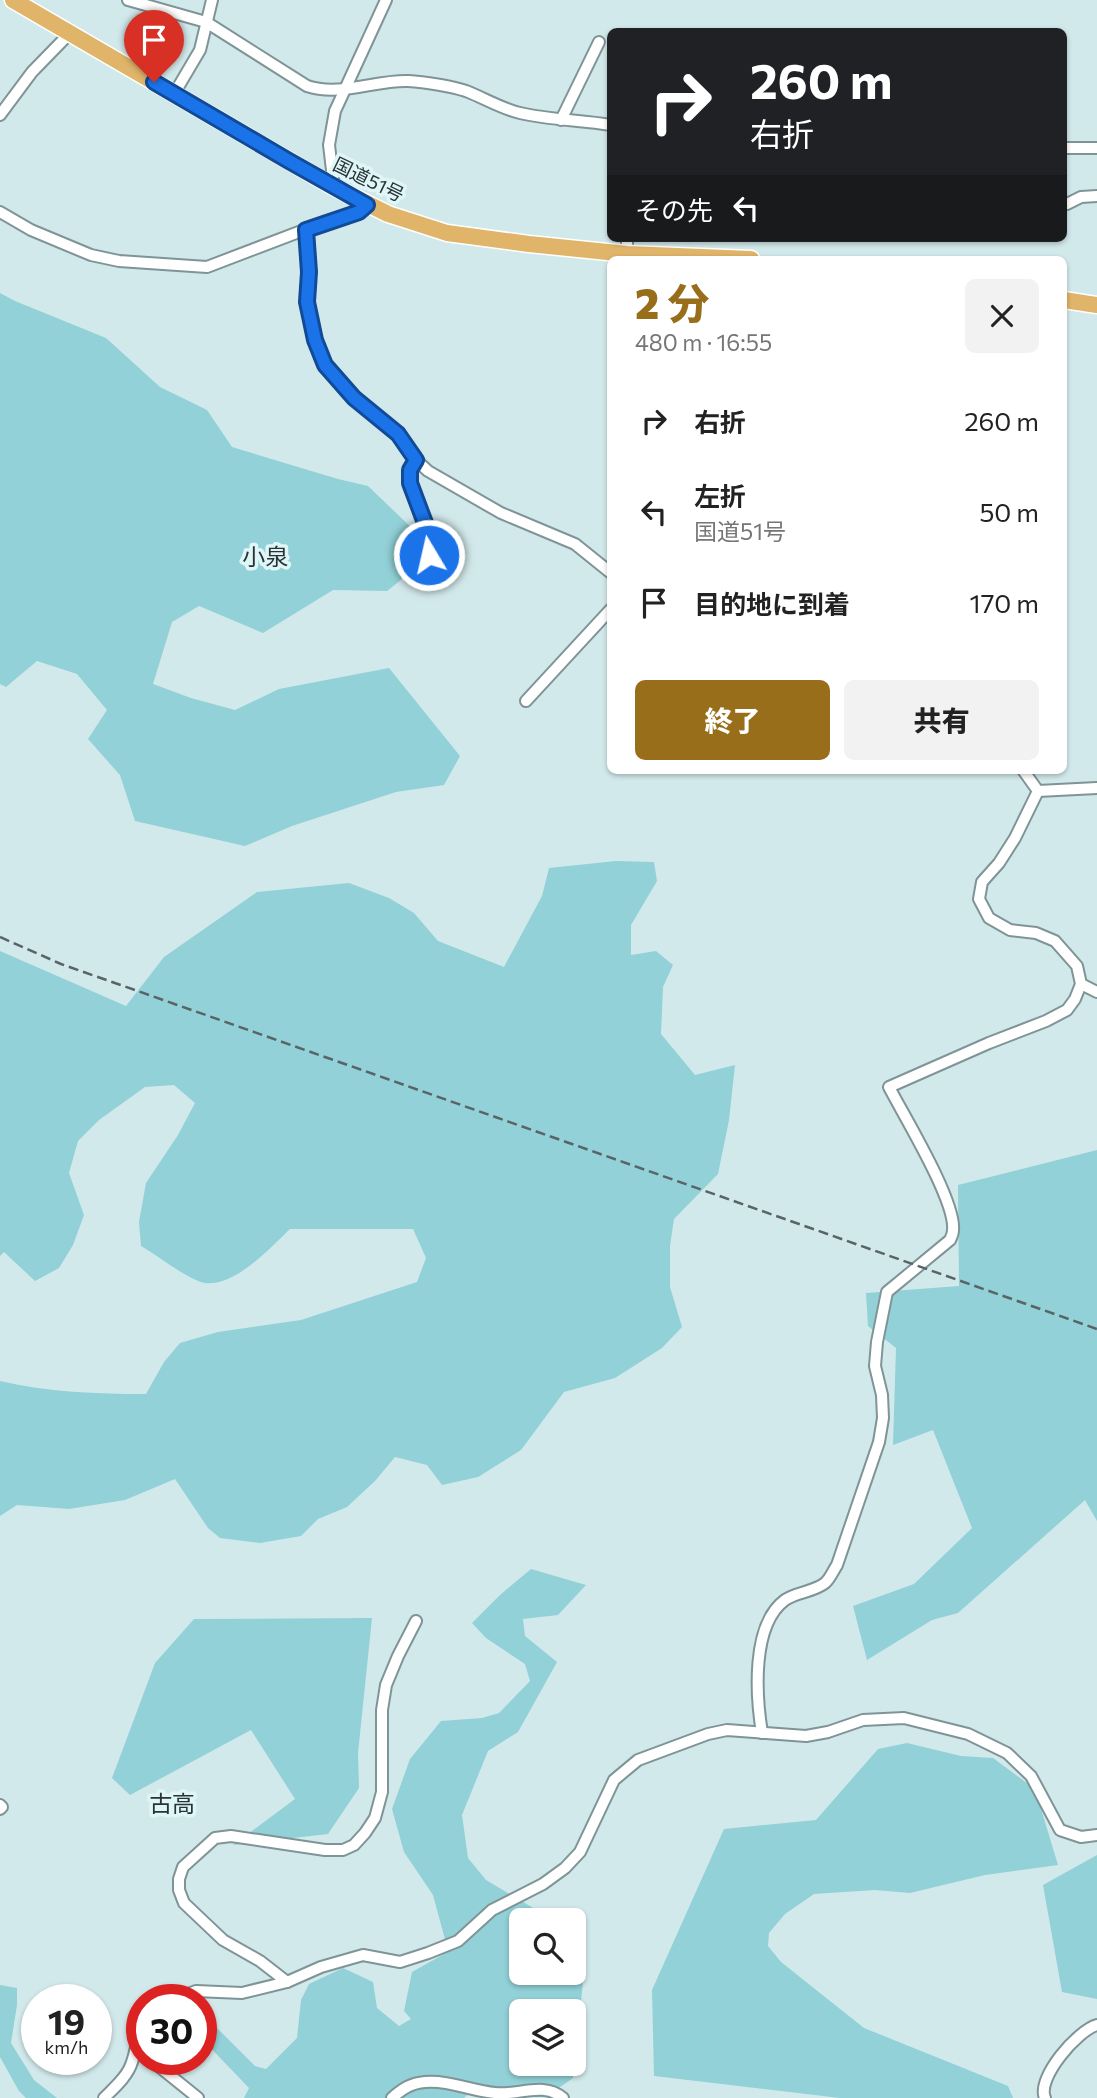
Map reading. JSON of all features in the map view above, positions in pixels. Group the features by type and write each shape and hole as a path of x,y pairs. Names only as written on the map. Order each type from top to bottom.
{"highway":[{"name":"国道51号","path":"13,0 334,187 388,214 447,233 529,244 627,246 722,256"},
{"path":"1067,300 1097,305"}],"street":[{"path":"128,0 206,22 307,86 320,90 407,81 462,90 518,113 607,125"},
{"path":"174,94 200,50 212,0"},
{"path":"334,187 329,145 335,111 386,0"},
{"path":"0,115 32,72 70,33"},
{"path":"561,120 599,42"},
{"path":"1067,148 1097,148"},
{"path":"1067,204 1081,197 1097,196"},
{"path":"0,212 30,230 91,255 119,261 207,267 359,212 367,205"},
{"path":"306,230 309,272 307,302 315,340 325,365 354,398 398,434 416,460 428,471 501,513 575,544 607,570"},
{"path":"416,460 410,470 410,483 425,523 429,555"},
{"path":"526,701 607,613"},
{"path":"1026,774 1038,791"},
{"path":"1038,791 1097,788"},
{"path":"762,1733 756,1689 765,1631 772,1614 786,1600 825,1583 833,1571 879,1442 883,1418 875,1366 887,1292 950,1241 953,1232 952,1219 941,1186 889,1087 1067,1010 1075,999 1080,984 1077,966 1055,942 1036,933 1010,930 989,918 979,899 982,882 999,863 1015,838 1038,791"},
{"path":"1080,984 1097,992"},
{"path":"287,1982 260,1961 223,1940 184,1903 179,1890 183,1867 215,1838 231,1836 334,1850 343,1850 354,1845 375,1818 382,1791 382,1710 386,1685 416,1621"},
{"path":"217,1992 242,1993 287,1982 321,1967 363,1955 400,1962 458,1941 492,1910 543,1884 565,1868 580,1852 614,1780 638,1760 708,1734 727,1730 806,1736 863,1720 905,1718 968,1734 1007,1753 1031,1776 1060,1830 1081,1837 1097,1835"},
{"path":"1045,2098 1042,2089 1048,2074 1071,2045 1087,2029 1097,2025"},
{"path":"104,2098 126,2073"},
{"path":"170,2075 198,2098"},
{"path":"392,2098 409,2085 427,2082 495,2093 550,2090 563,2098"}],"shaded area":[{"path":"0,293 106,338 160,387 207,410 232,447 368,486 416,532 416,558 401,580 387,591 333,590 263,633 199,606 172,622 153,684 235,710 279,689 389,668 460,756 444,785 396,792 292,826 245,846 135,821 120,775 88,739 107,710 77,674 37,661 6,687 0,684"},
{"path":"616,861 654,862 657,881 631,925 631,955 656,951 673,965 663,987 661,1034 695,1075 735,1065 729,1120 718,1174 674,1219 670,1246 670,1287 682,1327 662,1348 615,1378 564,1392 521,1450 478,1477 442,1485 427,1465 395,1457 375,1481 347,1507 318,1519 301,1536 260,1543 220,1538 208,1528 175,1479 125,1500 69,1509 17,1505 0,1516 0,1381 72,1392 146,1394 164,1362 180,1343 218,1332 301,1320 417,1282 426,1258 413,1229 290,1229 248,1267 223,1281 210,1283 191,1278 141,1246 139,1222 146,1183 178,1135 195,1103 174,1085 145,1087 99,1120 78,1141 69,1173 84,1215 73,1245 59,1268 35,1281 4,1252 0,1256 0,951 126,1006 164,957 257,892 349,883 389,898 414,913 438,941 504,967 542,896 549,868"},
{"path":"1097,1150 1097,1521 1085,1500 958,1613 932,1620 867,1660 853,1606 914,1584 972,1528 933,1430 893,1445 896,1348 868,1326 866,1293 959,1286 958,1185"},
{"path":"531,1569 586,1585 558,1615 523,1619 525,1636 557,1662 518,1732 488,1751 462,1815 468,1858 486,1880 533,1908 509,1908 509,1985 583,1985 581,1999 509,1999 509,2076 573,2078 546,2097 467,2095 464,2098 244,2098 249,2088 217,2055 217,2028 255,2066 266,2069 297,2038 301,2000 309,1984 343,1968 373,1982 377,2008 399,2026 411,2019 404,2011 412,1972 453,1949 446,1943 433,1895 404,1852 392,1809 410,1759 441,1721 482,1718 499,1713 530,1681 525,1664 486,1638 472,1623"},
{"path":"372,1618 358,1753 359,1788 328,1834 233,1845 295,1799 251,1730 130,1795 112,1778 155,1663 194,1619"},
{"path":"907,1743 961,1756 993,1758 1035,1789 1058,1865 985,1875 910,1893 875,1890 814,1894 785,1914 769,1933 768,1946 781,1962 864,2028 1008,2086 1013,2098 840,2098 654,2076 652,1990 724,1829 816,1820 878,1749"},
{"path":"1097,1855 1097,1999 1062,1992 1043,1885"},
{"path":"0,1985 17,1988 11,2043 21,2059 21,2075 31,2075 57,2098 26,2098 19,2091 0,2057"}],"railway":[{"path":"0,937 61,964 1097,1329"}],"district":[{"name":"小泉","path":"265,556"},
{"name":"古高","path":"172,1803"}],"route":[{"path":"154,82 367,205 359,212 306,230 309,272 307,302 315,340 325,365 354,398 398,434 416,460 410,470 410,483 425,523 429,555"}]}
